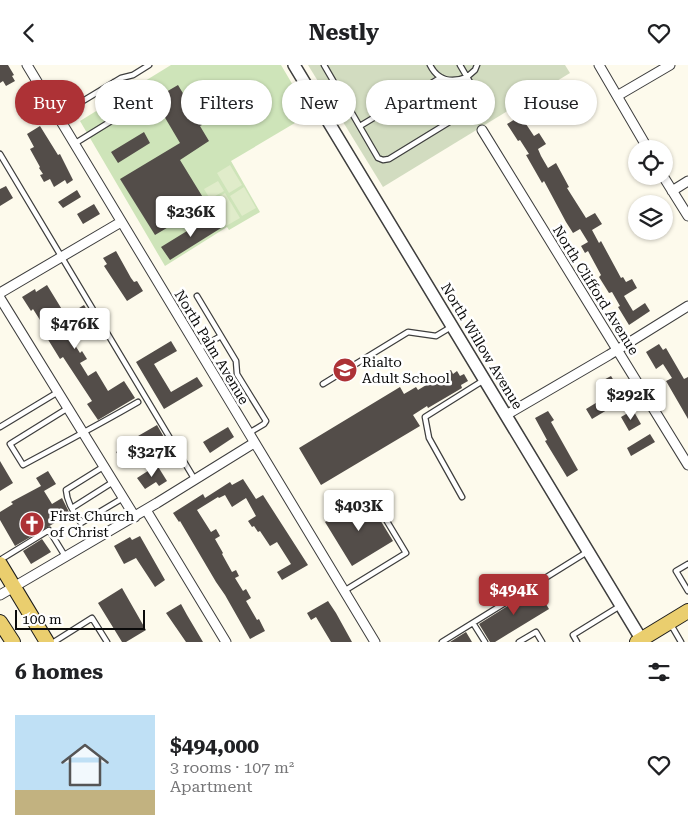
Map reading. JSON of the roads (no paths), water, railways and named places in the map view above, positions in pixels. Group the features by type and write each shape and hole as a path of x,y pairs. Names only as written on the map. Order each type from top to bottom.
{"main road":[{"path":"0,564 19,584 46,642"},
{"path":"641,641 688,611"},
{"path":"0,622 13,642"}],"street":[{"name":"North Palm Avenue","path":"27,65 36,80"},
{"name":"North Willow Avenue","path":"294,65 303,80"},
{"path":"599,65 643,140"},
{"path":"617,96 670,65"},
{"name":"North Palm Avenue","path":"63,125 375,642"},
{"name":"North Willow Avenue","path":"330,125 641,641"},
{"name":"North Clifford Avenue","path":"482,130 688,465"},
{"path":"672,191 688,181"},
{"path":"668,185 688,216"},
{"path":"0,293 121,222"},
{"path":"0,298 135,517"},
{"path":"506,415 617,351 688,306"},
{"path":"0,595 135,517 254,443"},
{"path":"146,510 226,642"}],"lane":[{"path":"118,80 132,75 149,65"},
{"path":"324,65 333,80"},
{"path":"430,65 435,74 440,78 450,81 467,77 475,70 477,65"},
{"path":"356,119 378,158 383,160 389,159 482,102 460,65"},
{"path":"360,126 440,78"},
{"path":"74,144 105,125"},
{"path":"0,153 195,480"},
{"path":"197,296 236,361 237,374 266,421 248,434"},
{"path":"322,384 408,332 436,335 453,326"},
{"path":"197,349 220,336"},
{"path":"462,497 429,438 425,417 485,380"},
{"path":"0,427 58,392"},
{"path":"68,408 10,444 23,465 83,432 96,427 138,402"},
{"path":"104,467 66,490 67,499 81,523 123,498"},
{"path":"72,507 113,482"},
{"path":"344,591 406,553 373,498"},
{"path":"0,560 49,530 65,556"},
{"path":"442,642 589,552"},
{"path":"688,564 676,571 688,591"},
{"path":"577,642 573,635 621,605"},
{"path":"54,642 92,618 107,642"},
{"path":"670,622 681,642"},
{"path":"473,623 485,642"},
{"path":"518,642 536,632 542,642"}],"place":[{"name":"Rialto Adult School","path":"345,370"},
{"name":"First Church of Christ","path":"32,524"}]}
